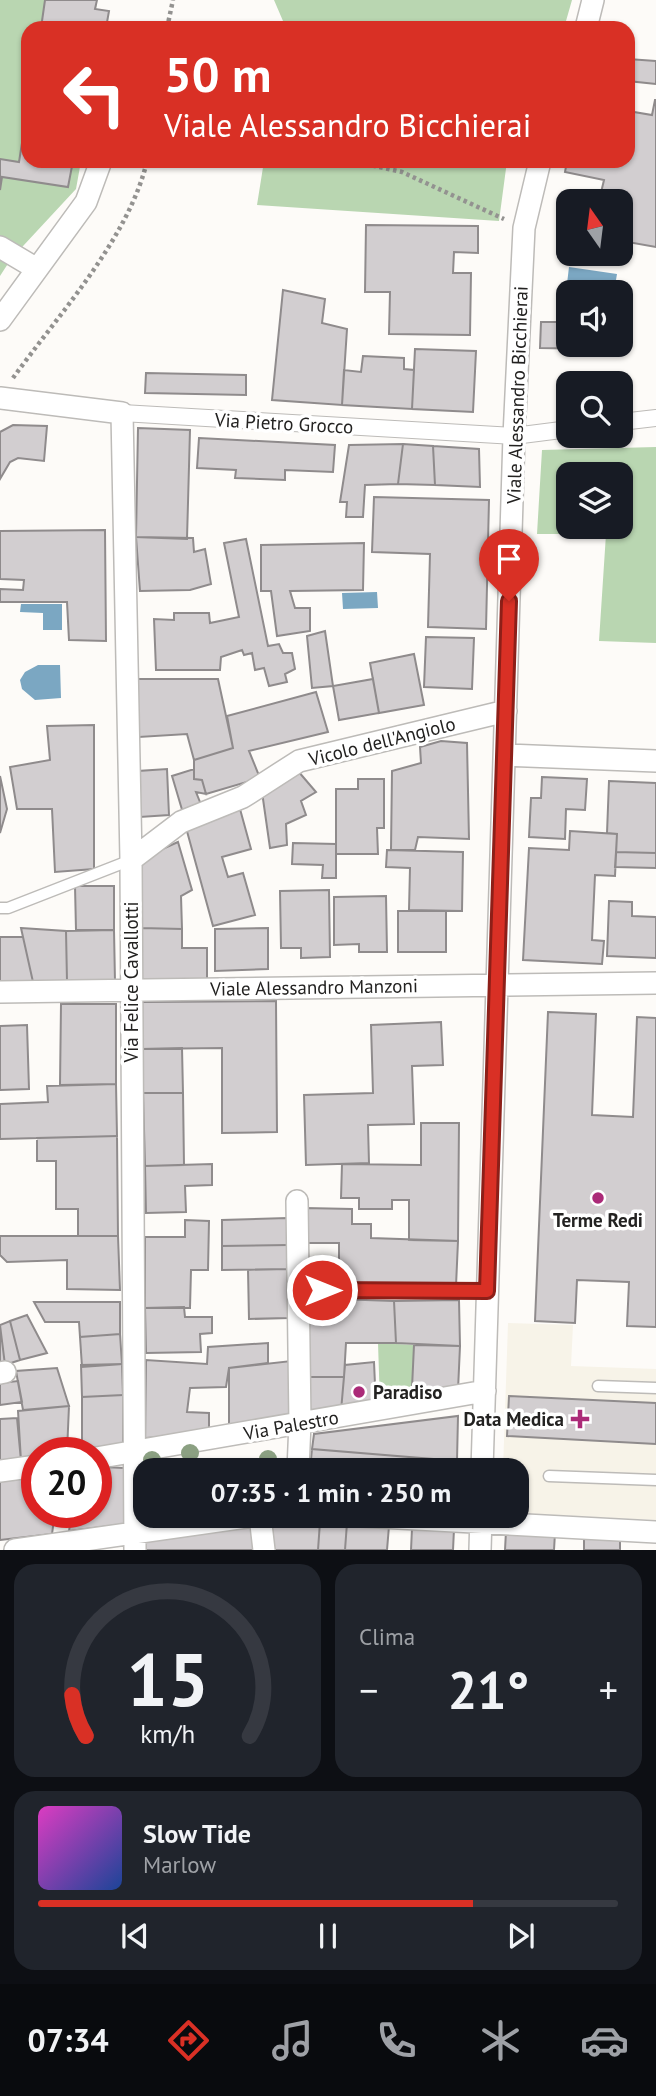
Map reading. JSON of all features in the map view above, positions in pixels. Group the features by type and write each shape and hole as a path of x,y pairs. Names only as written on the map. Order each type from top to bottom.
{"street":[{"path":"588,21 593,0"},
{"path":"0,320 86,202 98,168"},
{"name":"Viale Alessandro Bicchierai","path":"482,1458 514,436 524,228 538,168"},
{"path":"0,247 37,269"},
{"name":"Via Pietro Grocco","path":"4,392 122,413 514,436 556,431"},
{"name":"Via Felice Cavallotti","path":"122,413 131,860 136,1541"},
{"path":"633,421 656,418"},
{"name":"Vicolo dell'Angiolo","path":"131,860 181,822 243,797 299,761 506,711"},
{"path":"505,755 656,761"},
{"name":"Viale Alessandro Manzoni","path":"0,992 656,983"},
{"path":"297,1200 299,1458"},
{"name":"Via Palestro","path":"112,1456 485,1391"},
{"path":"0,1471 21,1468"},
{"path":"529,1524 643,1538"},
{"path":"15,1550 136,1541 197,1528"},
{"path":"261,1528 264,1550"},
{"path":"480,1550 481,1528"}],"lane":[{"name":"Vicolo dell'Angiolo","path":"0,908 8,908 131,860"},
{"path":"297,1290 487,1291"},
{"path":"598,1386 656,1388"},
{"path":"549,1476 656,1480"}],"path":[{"path":"168,21 173,0"},
{"path":"4,392 123,226 141,186 145,168"},
{"path":"383,168 401,172 524,228"}],"shaded area":[{"name":"Data Medica","path":"508,1323 573,1325 571,1366 656,1369 656,1520 529,1514 529,1458 503,1458"}],"green space":[{"path":"0,0 97,0 96,9 109,11 107,21 21,21 21,168 80,168 76,189 11,259 0,276"},
{"path":"274,0 572,0 566,21 283,21"},
{"path":"263,168 506,168 499,221 257,205"},
{"path":"656,447 656,643 599,641 606,539 633,539 633,462 556,462 556,534 537,534 542,450"},
{"path":"378,1343 414,1345 412,1388 458,1390 380,1404"}],"water":[{"path":"569,267 617,274 616,280 567,280"},
{"path":"377,592 378,608 343,609 342,593"},
{"path":"21,604 62,604 62,630 43,630 43,613 20,612"},
{"path":"38,665 60,665 61,698 35,700 22,689 20,680 25,672"}],"building":[{"path":"45,0 97,0 95,9 109,11 107,21 42,21"},
{"path":"635,60 656,61 656,84 635,82"},
{"path":"656,100 656,247 634,243 634,189 602,189 604,180 565,172 566,168 635,168 635,112 652,115"},
{"path":"21,149 21,168 72,168 68,187 2,177 0,190 0,159 19,162"},
{"path":"366,225 478,226 478,253 454,252 453,273 471,273 470,335 389,334 390,292 365,292"},
{"path":"283,290 325,299 322,323 347,329 342,405 272,400"},
{"path":"541,322 556,322 556,348 540,348"},
{"path":"415,349 476,351 473,412 412,409"},
{"path":"363,356 404,358 404,369 414,370 412,409 342,405 344,370 361,372"},
{"path":"146,373 246,375 246,395 145,393"},
{"path":"13,425 47,426 44,461 18,458 10,462 0,479 0,432"},
{"path":"138,428 190,430 187,539 136,537"},
{"path":"199,438 335,445 333,472 285,470 285,480 235,478 236,470 197,468"},
{"path":"403,444 433,446 435,485 398,484"},
{"path":"403,444 398,484 365,485 363,517 346,517 347,502 340,502 349,445"},
{"path":"433,446 479,449 480,487 435,485"},
{"path":"374,497 489,500 486,629 428,627 430,554 372,552"},
{"path":"105,530 106,641 69,640 67,602 0,602 0,589 23,590 24,580 0,579 0,531"},
{"path":"136,537 193,538 194,552 205,549 211,584 190,590 140,591"},
{"path":"246,539 268,646 279,644 283,653 292,653 295,669 285,674 287,682 269,686 264,668 255,670 252,653 244,655 242,650 221,657 220,670 156,670 154,619 174,620 174,613 209,613 210,623 239,617 224,543"},
{"path":"364,543 363,590 290,591 295,608 310,608 310,631 277,636 271,591 261,591 261,545"},
{"path":"325,631 333,686 312,688 307,636"},
{"path":"426,637 474,638 472,689 424,687"},
{"path":"414,654 424,705 379,713 370,663"},
{"path":"135,679 218,679 233,748 194,760 187,734 139,737"},
{"path":"373,679 379,713 339,720 333,686"},
{"path":"316,692 328,732 249,751 260,778 206,794 202,780 194,779 194,760 233,748 227,716"},
{"path":"94,725 94,869 55,872 52,809 17,809 10,767 50,760 47,726"},
{"path":"441,741 467,743 469,839 418,837 415,850 391,850 392,771 421,763 420,747"},
{"path":"167,769 169,815 140,817 138,771"},
{"path":"194,769 194,779 202,780 206,794 196,792 202,807 183,813 172,776"},
{"path":"298,771 316,792 301,801 306,815 286,824 287,845 270,848 262,792"},
{"path":"0,776 7,809 0,833"},
{"path":"542,777 587,779 585,810 566,809 565,839 529,837 531,798 541,798"},
{"path":"358,779 384,779 384,828 377,828 378,854 336,854 336,789 358,789"},
{"path":"609,781 656,783 656,853 616,852 617,834 607,833"},
{"path":"240,809 251,849 222,857 228,877 243,873 255,915 213,926 185,824"},
{"path":"570,831 617,834 615,876 595,875 592,940 604,941 602,964 523,960 529,848 569,850"},
{"path":"178,842 192,890 181,896 182,929 141,928 140,859"},
{"path":"293,843 336,844 336,878 322,878 323,865 292,864"},
{"path":"387,850 463,852 462,911 409,910 410,868 386,867"},
{"path":"616,852 656,853 656,868 615,867"},
{"path":"75,886 114,886 114,930 76,930"},
{"path":"329,890 330,957 301,958 301,948 281,948 280,891"},
{"path":"386,896 387,952 359,952 359,944 334,945 334,897"},
{"path":"609,901 632,902 632,916 656,917 656,958 607,956"},
{"path":"398,911 446,911 446,952 398,952"},
{"path":"21,928 66,931 67,981 33,982"},
{"path":"141,928 182,929 182,948 207,948 207,980 141,979"},
{"path":"268,928 268,969 215,971 215,929"},
{"path":"114,930 115,982 67,981 66,931"},
{"path":"0,937 23,937 33,982 0,984"},
{"path":"276,1001 277,1132 222,1133 222,1048 142,1049 141,1002"},
{"path":"61,1004 116,1004 116,1084 60,1085"},
{"name":"Terme Redi","path":"548,1012 596,1014 592,1115 633,1117 637,1017 656,1018 656,1327 627,1326 629,1282 577,1280 575,1323 535,1321"},
{"path":"441,1022 443,1065 412,1066 414,1124 368,1125 369,1163 306,1165 304,1095 373,1093 371,1025"},
{"path":"27,1025 29,1089 0,1090 0,1026"},
{"path":"182,1048 183,1093 143,1093 142,1049"},
{"path":"116,1084 117,1136 0,1139 0,1104 48,1102 47,1086"},
{"path":"143,1093 183,1093 184,1165 145,1166"},
{"path":"421,1123 459,1123 458,1241 409,1240 409,1200 392,1200 392,1209 359,1209 359,1198 341,1198 342,1164 421,1165"},
{"path":"117,1136 118,1236 78,1236 78,1209 56,1209 56,1161 37,1161 37,1138"},
{"path":"212,1164 212,1185 185,1186 186,1212 146,1213 145,1166"},
{"path":"305,1208 352,1209 352,1224 371,1224 371,1238 458,1241 456,1286 339,1285 339,1243 305,1243"},
{"path":"287,1218 288,1245 222,1246 222,1220"},
{"path":"185,1220 209,1221 208,1270 191,1270 190,1308 145,1308 145,1237 185,1237"},
{"path":"0,1236 118,1236 120,1290 67,1289 67,1260 7,1262 0,1255"},
{"path":"288,1245 288,1269 222,1270 222,1246"},
{"path":"288,1269 289,1318 249,1319 248,1270"},
{"path":"307,1298 394,1301 396,1343 346,1343 344,1377 310,1377"},
{"path":"459,1300 460,1346 396,1343 394,1301"},
{"path":"34,1302 120,1302 120,1334 80,1337 79,1322 45,1322"},
{"path":"184,1307 185,1317 212,1317 212,1333 200,1334 201,1352 146,1353 145,1308"},
{"path":"27,1315 47,1353 20,1360 10,1321"},
{"path":"10,1321 20,1360 5,1365 0,1325"},
{"path":"0,1325 5,1365 0,1366"},
{"path":"120,1334 122,1364 82,1367 80,1337"},
{"path":"268,1343 268,1363 229,1368 226,1387 190,1388 187,1412 209,1413 209,1435 145,1438 146,1360 207,1364 208,1347"},
{"path":"414,1345 460,1346 458,1390 412,1388"},
{"path":"291,1361 290,1421 229,1429 229,1368"},
{"name":"Paradiso","path":"374,1362 376,1407 341,1411 345,1365"},
{"path":"122,1364 123,1395 82,1397 81,1365"},
{"path":"57,1368 69,1406 23,1410 16,1371"},
{"path":"310,1377 344,1377 341,1411 308,1417"},
{"path":"18,1381 22,1402 0,1405 0,1383"},
{"path":"123,1395 123,1447 112,1448 112,1437 82,1437 82,1397"},
{"path":"509,1396 656,1403 656,1444 507,1436"},
{"path":"69,1406 68,1437 21,1437 21,1461 18,1411"},
{"path":"458,1416 457,1458 421,1458 312,1449 314,1434"},
{"path":"17,1418 21,1461 0,1463 0,1419"},
{"path":"312,1449 421,1458 311,1458"},
{"path":"112,1467 124,1468 126,1524 112,1526"},
{"path":"21,1478 21,1528 53,1528 52,1534 0,1540 0,1481"},
{"path":"69,1528 93,1528 69,1531"},
{"path":"203,1528 254,1528 256,1550 143,1550 145,1535"},
{"path":"270,1528 320,1528 318,1550 269,1550"},
{"path":"320,1528 347,1528 345,1550 318,1550"},
{"path":"347,1528 389,1528 387,1550 345,1550"},
{"path":"412,1528 454,1529 453,1550 411,1550"},
{"path":"506,1531 555,1533 554,1550 505,1550"},
{"path":"584,1538 620,1540 620,1550 584,1550"}],"place":[{"name":"Terme Redi","path":"598,1198"},
{"name":"Paradiso","path":"359,1392"},
{"name":"Data Medica","path":"580,1419"}],"route":[{"path":"322,1290 487,1291 509,601"}]}
